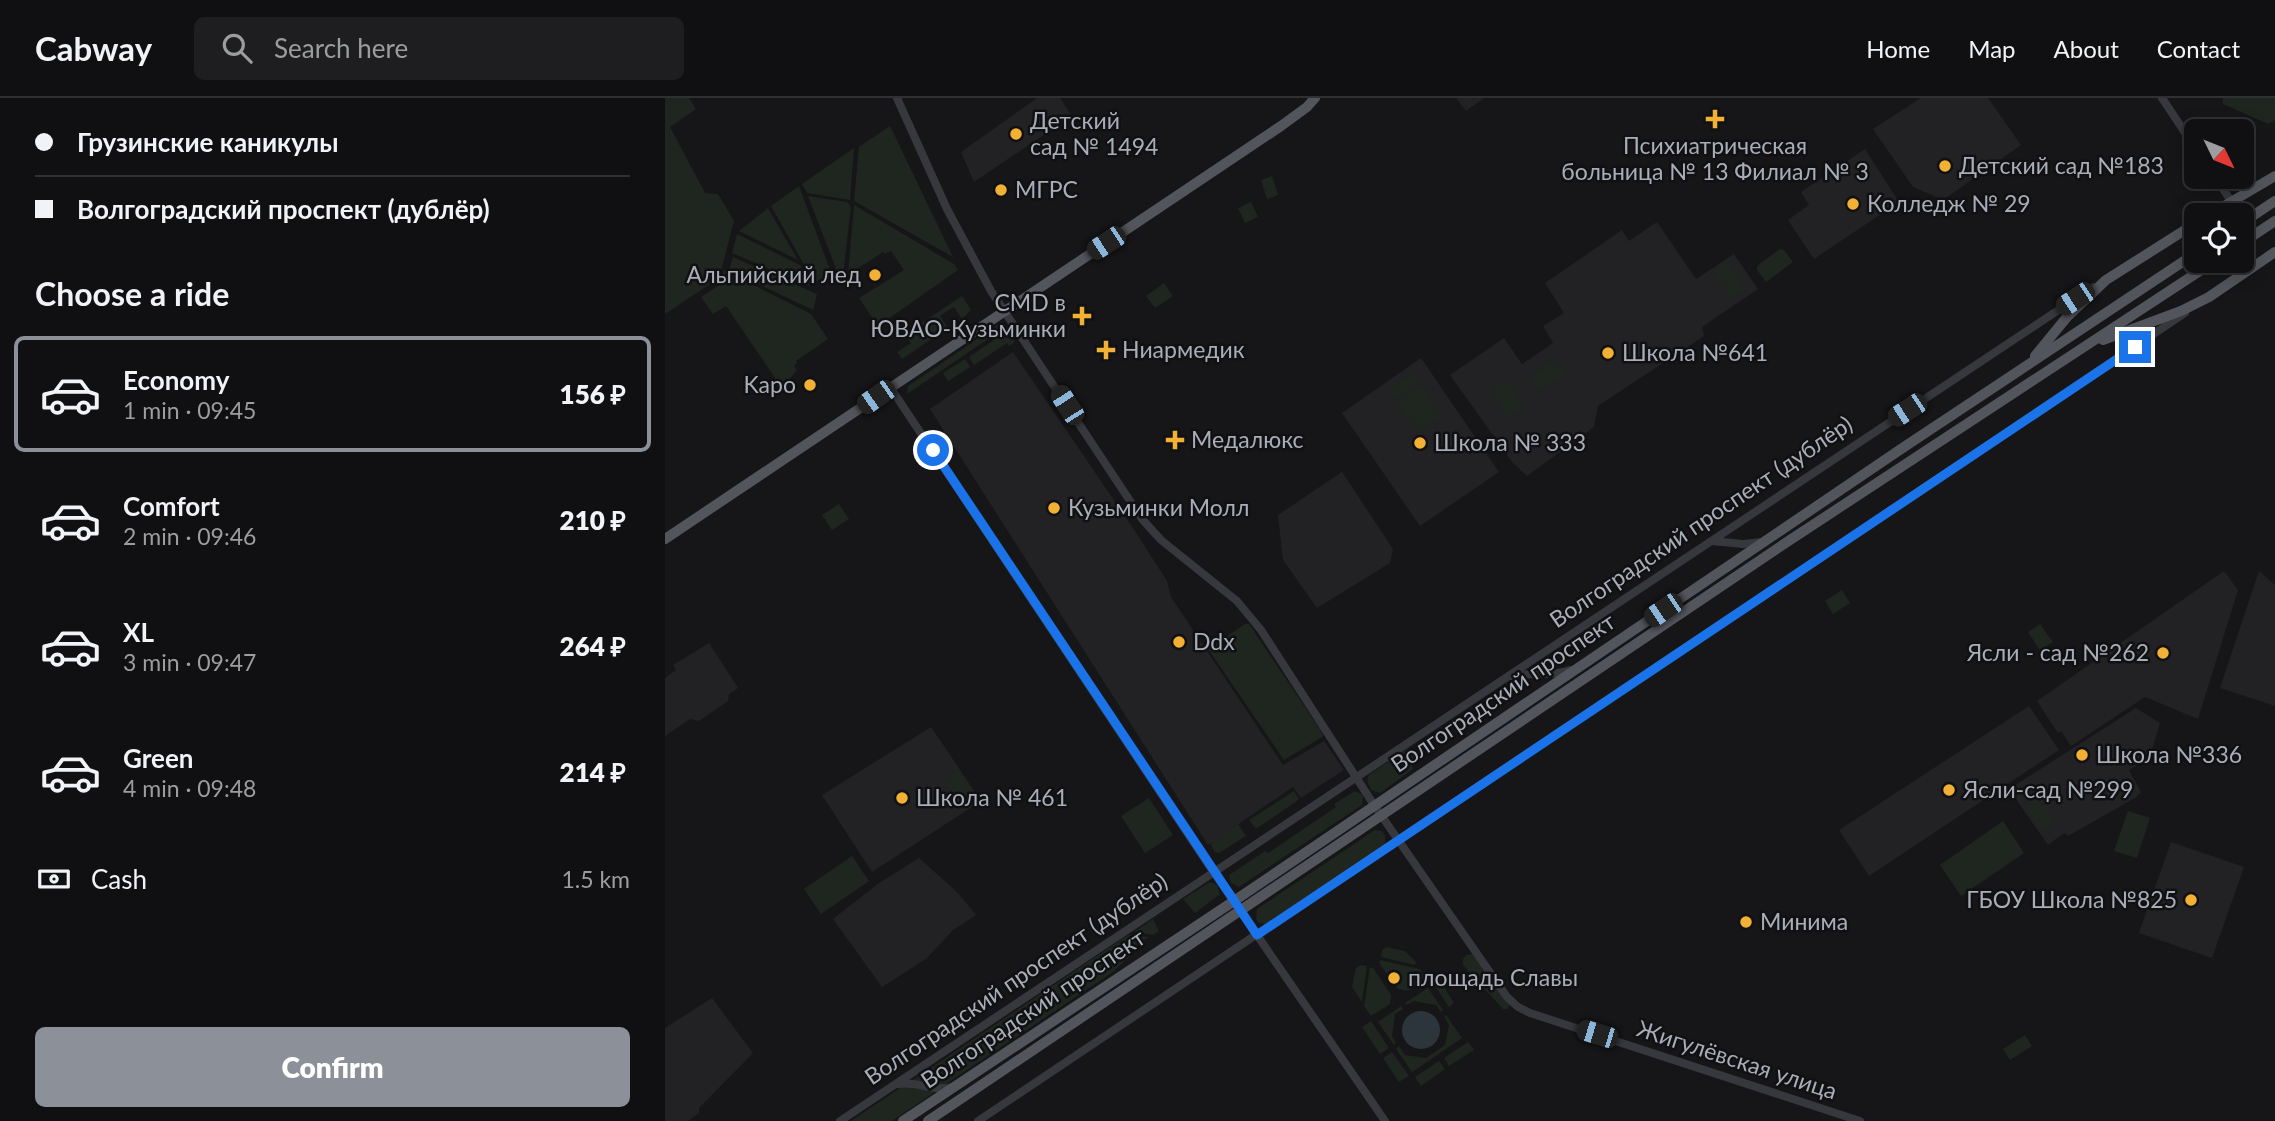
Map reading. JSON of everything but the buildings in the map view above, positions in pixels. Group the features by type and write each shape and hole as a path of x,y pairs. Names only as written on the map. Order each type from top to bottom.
{"main road":[{"path":"665,539 1281,126 1315,98"},
{"path":"2228,203 2275,176"},
{"path":"2254,215 2275,201"},
{"path":"2254,235 2275,221"},
{"name":"Волгоградский проспект (дублёр)","path":"2026,368 2067,317 2106,280 2184,231"},
{"path":"2078,351 2181,311 2209,297 2275,252"},
{"name":"Волгоградский проспект","path":"902,1121 1234,901 2184,261"},
{"name":"Волгоградский проспект","path":"928,1121 1779,548 2197,273"}],"street":[{"name":"Жигулёвская улица","path":"897,98 947,209 975,261 1004,310 1142,519 1161,540 1247,612 1374,805 1507,997 1530,1013 1859,1121"},
{"path":"2162,98 2184,131"},
{"path":"2223,189 2231,201"},
{"name":"Волгоградский проспект (дублёр)","path":"840,1121 2106,280"},
{"path":"978,1121 2209,297"},
{"path":"890,387 1240,911 1385,1121"},
{"path":"1709,542 1754,544 1768,540"},
{"path":"1504,678 1521,674 1548,675 1580,666"},
{"path":"895,1085 911,1082 938,1089 954,1086"}],"shaded area":[{"path":"665,98 689,98 696,109 670,127 705,193 718,194 734,221 721,271 713,282 665,314"},
{"name":"Детский сад № 1494","path":"1037,98 1060,98 1072,116 974,182 961,152"},
{"path":"1456,98 1484,98 1466,111"},
{"name":"Детский сад №183","path":"1921,98 1988,98 2021,145 1943,200 1913,187 1873,129"},
{"path":"2223,98 2275,98 2275,120 2268,124 2223,104"},
{"path":"890,126 953,257 854,201 859,147"},
{"path":"854,148 850,200 807,193 802,184"},
{"name":"Колледж № 29","path":"1865,149 1899,202 1814,259 1788,220 1809,205 1801,192"},
{"path":"1272,176 1278,195 1267,199 1261,180"},
{"path":"799,186 832,275 814,282 771,206"},
{"path":"808,196 847,202 851,207 842,284"},
{"path":"1251,202 1258,217 1245,223 1238,208"},
{"path":"854,205 954,264 958,270 878,326 859,298 904,270 891,251 885,254 883,252 848,275"},
{"path":"768,208 798,260 739,231"},
{"name":"Школа №641","path":"1657,222 1696,279 1734,254 1758,289 1702,327 1704,336 1598,406 1594,427 1527,476 1513,463 1450,375 1504,338 1522,364 1553,343 1543,326 1564,313 1545,283 1622,230 1629,241"},
{"path":"737,234 800,265 810,286 732,253"},
{"path":"1780,249 1784,250 1793,262 1766,282 1757,266"},
{"path":"733,257 817,294 813,310 729,270"},
{"path":"1728,262 1745,290 1731,299 1713,271"},
{"path":"724,270 811,314 828,339 796,361 794,366 797,370 787,382 788,388 784,391 726,306 713,314 701,297 718,286"},
{"path":"1164,283 1173,296 1155,308 1146,296"},
{"path":"962,296 971,310 962,319 954,307 940,316 948,328 902,359 897,352 911,343 905,334"},
{"path":"1001,323 1007,326 907,394 908,386"},
{"path":"1006,332 1015,342 1009,346 1007,343 974,365 969,357"},
{"path":"1013,352 1133,528 1167,581 1171,597 1283,765 1324,741 1344,770 1301,798 1293,787 1208,845 930,409"},
{"name":"Школа № 333","path":"1421,358 1499,472 1420,526 1342,413"},
{"path":"965,359 970,367 948,381 943,373"},
{"path":"1556,359 1565,374 1537,392 1528,378"},
{"path":"1412,374 1419,383 1395,400 1388,390"},
{"path":"1506,379 1525,407 1508,418 1489,390"},
{"path":"1420,385 1442,417 1418,433 1396,401"},
{"path":"1342,472 1393,549 1390,563 1317,608 1283,560 1278,515"},
{"path":"839,504 849,519 832,530 822,515"},
{"path":"2224,571 2238,590 2198,719 2145,697 2071,746 2061,731 2058,733 2037,701"},
{"path":"2259,571 2275,585 2275,706 2220,688"},
{"path":"1842,590 1850,603 1833,614 1825,601"},
{"path":"1249,624 1323,734 1284,760 1208,649"},
{"path":"2040,624 2053,642 2040,651 2028,632"},
{"path":"709,643 738,688 729,694 728,701 699,721 690,719 665,736 665,678 676,670 673,665"},
{"name":"Ясли-сад №299","path":"2029,706 2059,750 1869,876 1839,830"},
{"path":"2136,708 2160,723 2149,759 2129,770 2141,792 2068,836 2064,833 2048,845 2009,789"},
{"name":"Школа № 461","path":"931,727 981,801 872,872 822,795"},
{"path":"1407,749 1422,754 1411,763 1413,769 1380,793 1371,790 1367,781 1369,775"},
{"path":"958,770 976,798 961,807 943,780"},
{"path":"1294,791 1299,799 1297,801 1256,829 1249,820"},
{"path":"1355,791 1363,795 1362,805 1239,887 1231,883 1229,875 1265,851 1268,853"},
{"path":"2037,796 2055,822 2042,831 2024,805"},
{"path":"1149,798 1173,835 1145,853 1121,816"},
{"path":"2128,811 2150,818 2137,858 2114,851"},
{"path":"2003,821 2024,853 1961,896 1940,865"},
{"path":"1238,824 1246,836 1219,853 1215,852 1212,842"},
{"path":"1375,830 1382,831 1385,835 1385,845 1266,924 1259,923 1256,919 1257,909"},
{"name":"ГБОУ Школа №825","path":"2171,842 2244,867 2212,958 2139,933"},
{"path":"852,856 869,881 821,914 804,889"},
{"path":"919,858 957,892 976,915 953,930 926,959 882,987 833,919 879,883"},
{"path":"1210,882 1217,885 1220,894 1195,913 1183,899"},
{"path":"1153,919 1159,931 1153,935 1134,932"},
{"path":"1128,935 1149,937 1127,951 1130,956 1113,972 946,1084 940,1086 913,1080"},
{"path":"1387,947 1405,951 1416,962 1415,965 1381,957 1382,950"},
{"path":"1474,954 1510,1005 1507,1009 1503,1009 1463,965 1466,955"},
{"path":"1380,960 1420,969 1426,979 1407,991 1398,989 1379,963"},
{"path":"1367,966 1362,1002 1352,987 1356,968"},
{"path":"1370,967 1391,995 1390,1004 1371,1016 1364,1006"},
{"path":"1437,976 1454,1003 1449,1007 1431,980"},
{"path":"1428,988 1443,1010 1441,1012 1436,1005 1414,1001 1407,1005 1405,1003"},
{"path":"712,998 753,1053 699,1108 699,1113 688,1121 665,1121 665,1028"},
{"path":"1401,1006 1403,1009 1395,1014 1392,1036 1396,1043 1394,1045 1378,1022"},
{"path":"1421,1011 1435,1016 1440,1030 1435,1044 1421,1049 1407,1044 1402,1030 1407,1016"},
{"path":"1446,1015 1462,1038 1412,1072 1396,1049 1399,1046 1405,1055 1426,1058 1445,1045 1449,1025 1444,1017"},
{"path":"1371,1021 1389,1048 1380,1054 1362,1027"},
{"path":"2025,1035 2032,1046 2010,1060 2003,1049"},
{"path":"1468,1042 1474,1050 1449,1066 1444,1058"},
{"path":"1392,1052 1409,1076 1399,1082 1383,1058"},
{"path":"1439,1061 1445,1069 1421,1086 1415,1077"},
{"path":"903,1086 935,1092 892,1121 851,1121"}],"place":[{"name":"Психиатрическая больница № 13 Филиал № 3","path":"1715,119"},
{"name":"Детский сад № 1494","path":"1016,134"},
{"name":"Детский сад №183","path":"1945,166"},
{"name":"МГРС","path":"1001,190"},
{"name":"Колледж № 29","path":"1853,204"},
{"name":"Альпийский лед","path":"875,275"},
{"name":"CMD в ЮВАО-Кузьминки","path":"1082,316"},
{"name":"Ниармедик","path":"1106,350"},
{"name":"Школа №641","path":"1608,353"},
{"name":"Kapo","path":"810,385"},
{"name":"Медалюкс","path":"1175,440"},
{"name":"Школа № 333","path":"1420,443"},
{"name":"Кузьминки Молл","path":"1054,508"},
{"name":"Ddx","path":"1179,642"},
{"name":"Ясли - сад №262","path":"2163,653"},
{"name":"Школа №336","path":"2082,755"},
{"name":"Ясли-сад №299","path":"1949,790"},
{"name":"Школа № 461","path":"902,798"},
{"name":"ГБОУ Школа №825","path":"2191,900"},
{"name":"Минима","path":"1746,922"},
{"name":"площадь Славы","path":"1394,978"}],"route":[{"path":"933,450 1257,935 2135,347"}]}
